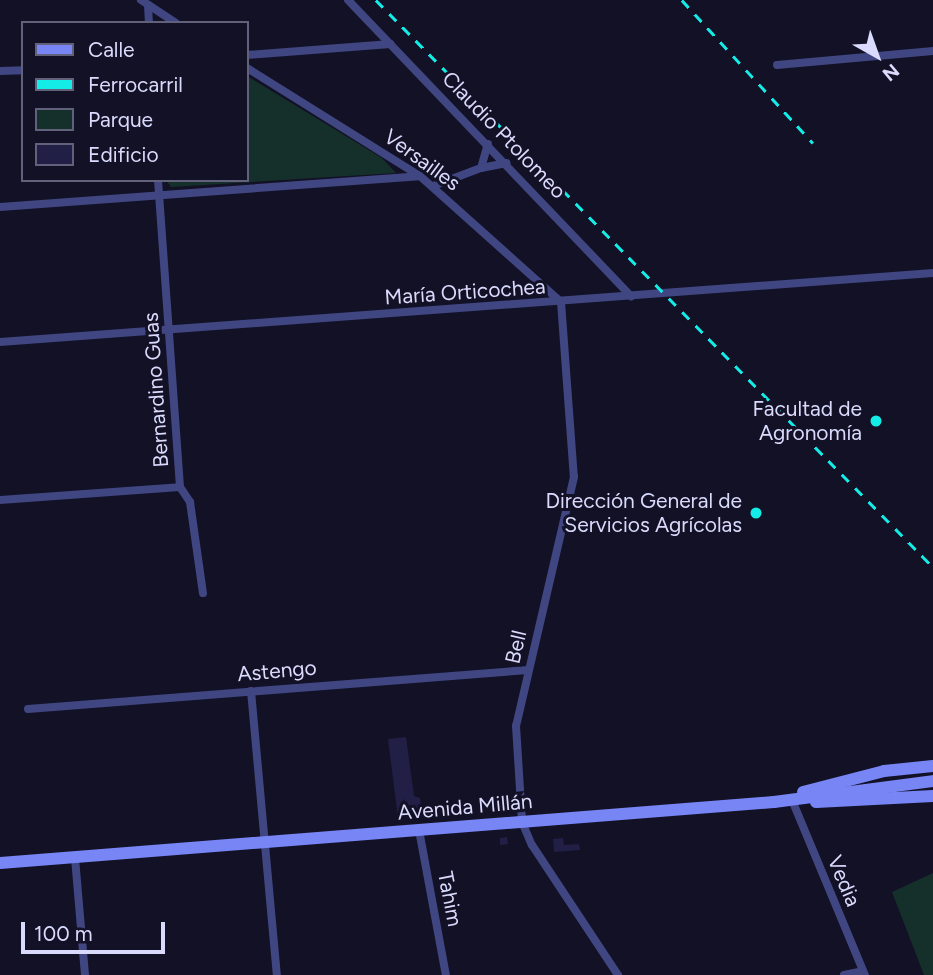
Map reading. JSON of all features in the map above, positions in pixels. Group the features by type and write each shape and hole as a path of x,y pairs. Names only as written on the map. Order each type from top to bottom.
{"main road":[{"path":"774,802 851,778 933,766"},
{"name":"Avenida Millán","path":"0,863 774,802 933,781"},
{"path":"795,800 825,803 933,796"}],"street":[{"name":"Claudio Ptolomeo","path":"348,0 507,163 631,296"},
{"path":"145,3 149,21"},
{"path":"145,3 173,21"},
{"path":"248,55 391,44"},
{"path":"777,65 933,51"},
{"name":"Versailles","path":"248,69 420,176 561,302"},
{"path":"0,71 21,70"},
{"path":"481,168 488,144"},
{"path":"433,186 481,168 507,163"},
{"path":"0,207 420,176"},
{"name":"Bernardino Guas","path":"158,182 171,331 180,487 190,502 203,593"},
{"name":"María Orticochea","path":"0,342 933,273"},
{"name":"Bell","path":"561,302 574,477 528,670 516,736 522,821 532,845 618,975"},
{"path":"0,500 180,487"},
{"name":"Astengo","path":"28,709 528,670"},
{"path":"251,691 277,975"},
{"name":"Vedia","path":"795,800 864,973"},
{"name":"Tahim","path":"419,830 446,975"},
{"path":"75,858 85,975"},
{"path":"844,975 864,973"}],"green space":[{"path":"248,77 382,158 396,173 171,187 167,182 248,182"},
{"path":"933,873 933,975 924,975 892,892"}],"building":[{"path":"406,737 414,796 420,798 422,815 398,818 388,739"},
{"path":"507,837 508,844 500,845 500,838"},
{"path":"563,838 564,845 579,844 580,850 554,852 553,839"}],"railway":[{"path":"376,0 933,567"},
{"path":"682,0 813,143"}],"place":[{"name":"Facultad de Agronomía","path":"876,421"},
{"name":"Dirección General de Servicios Agrícolas","path":"756,513"}]}
